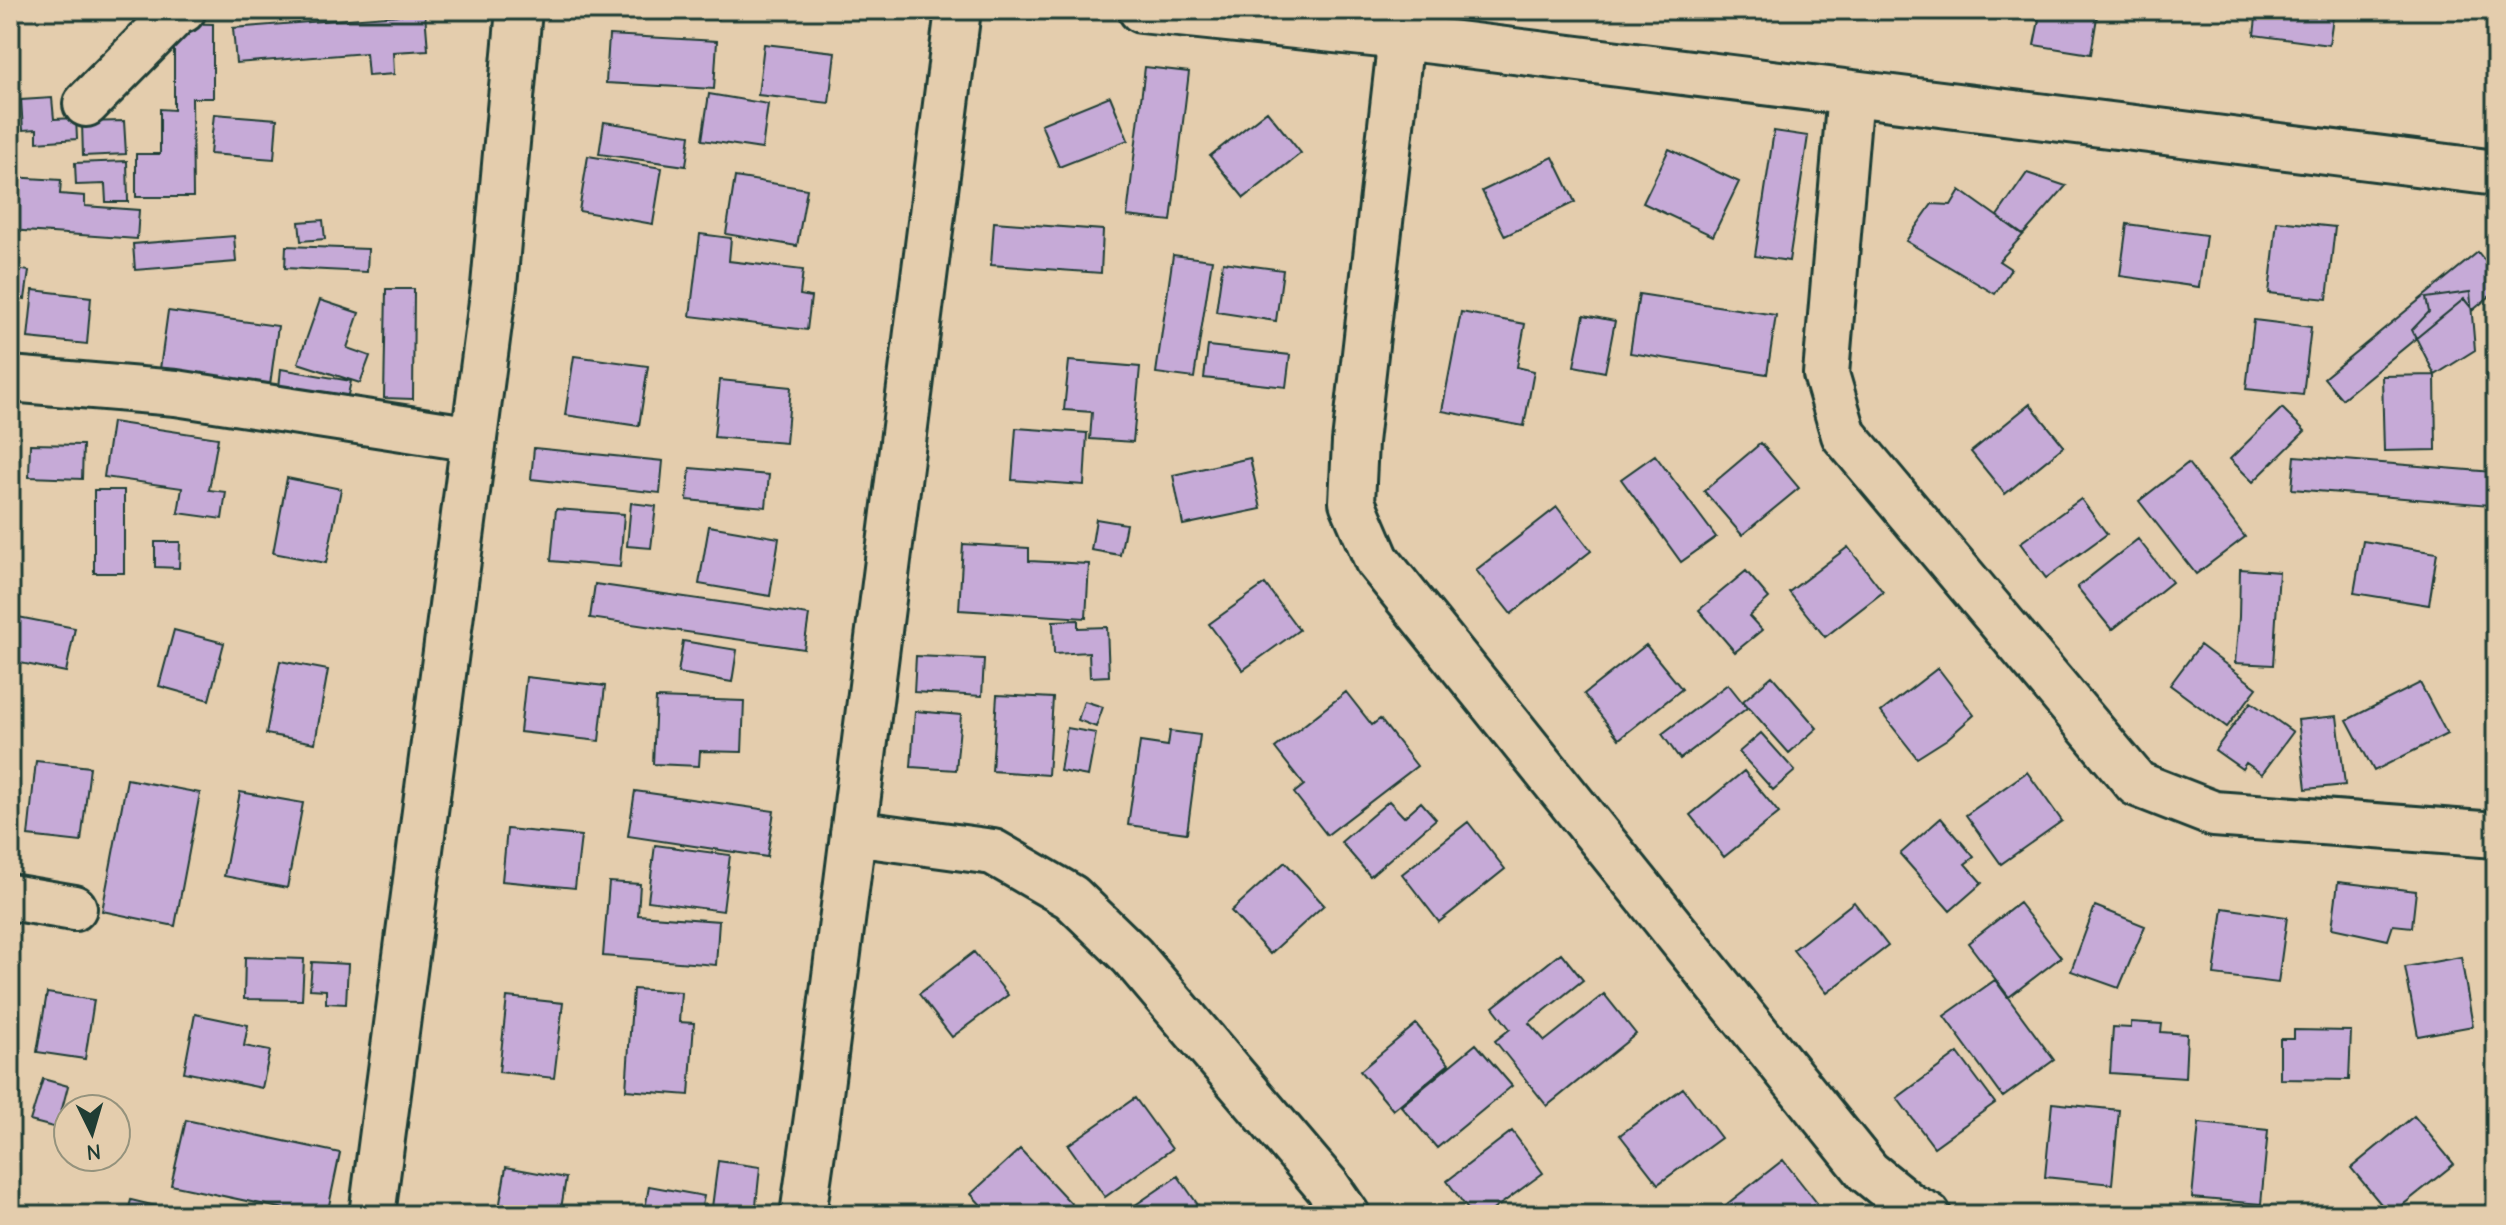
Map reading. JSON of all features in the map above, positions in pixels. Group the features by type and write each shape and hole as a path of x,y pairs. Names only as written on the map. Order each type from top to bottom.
{"street":[{"path":"86,104 177,12 183,10"},
{"path":"372,1215 494,286 519,10"},
{"path":"803,1215 958,10"},
{"path":"1141,10 1401,37 2496,173"},
{"path":"1401,37 1355,442 1352,502 1377,560 1868,1172 1910,1206 1928,1215"},
{"path":"1850,93 1826,374 1844,435 2137,784 2214,814 2496,835"},
{"path":"10,379 176,393 474,439"},
{"path":"853,833 993,852 1071,897 1132,956 1329,1205"},
{"path":"10,897 74,908"}],"building":[{"path":"10,10 18,10 18,52 10,52"},
{"path":"679,10 718,10 718,19 679,18"},
{"path":"1999,10 2098,11 2091,54 2034,45 2039,20 1998,13"},
{"path":"2257,10 2334,10 2329,45 2254,35"},
{"path":"425,13 428,50 393,52 394,74 368,76 366,53 236,63 233,28"},
{"path":"174,23 213,24 213,98 192,98 193,197 136,197 136,154 160,154 160,109 174,110"},
{"path":"609,35 717,41 714,89 606,83"},
{"path":"764,44 835,52 829,103 758,95"},
{"path":"1145,67 1189,72 1171,221 1127,216"},
{"path":"709,94 768,104 762,149 702,140"},
{"path":"1110,96 1128,140 1059,167 1041,124"},
{"path":"52,98 54,119 76,118 77,139 37,142 37,129 23,130 21,100"},
{"path":"1267,111 1301,153 1244,198 1210,156"},
{"path":"214,114 277,119 274,159 210,154"},
{"path":"124,121 126,154 83,156 82,122"},
{"path":"604,122 690,135 686,166 599,154"},
{"path":"1774,131 1808,136 1789,261 1755,256"},
{"path":"1669,149 1739,182 1713,236 1643,203"},
{"path":"588,156 662,168 653,224 579,211"},
{"path":"1553,157 1575,202 1505,236 1482,191"},
{"path":"127,161 128,202 106,202 105,184 76,185 75,163"},
{"path":"2027,173 2066,186 2023,235 1997,216"},
{"path":"10,177 61,180 60,194 85,196 85,206 139,210 137,239 10,230"},
{"path":"735,177 807,189 797,246 726,234"},
{"path":"1960,190 2023,235 1999,261 2011,269 1995,294 1906,241 1932,204 1951,205"},
{"path":"323,220 325,239 301,241 299,222"},
{"path":"2277,221 2335,227 2327,299 2269,293"},
{"path":"994,222 1103,230 1101,273 991,265"},
{"path":"2127,224 2206,235 2199,287 2120,276"},
{"path":"700,234 731,238 729,261 803,270 800,295 811,297 807,330 690,316"},
{"path":"234,236 236,262 135,270 133,244"},
{"path":"286,246 368,249 367,272 285,268"},
{"path":"2478,252 2496,275 2496,291 2473,310 2464,299 2342,399 2324,378"},
{"path":"1173,255 1212,260 1194,378 1156,373"},
{"path":"1223,262 1283,270 1276,321 1216,312"},
{"path":"10,268 29,271 25,299 10,296"},
{"path":"386,289 414,289 413,399 384,398"},
{"path":"33,290 91,297 87,344 28,338"},
{"path":"2470,292 2475,350 2435,375 2412,330 2429,312 2426,298"},
{"path":"1639,294 1776,315 1767,374 1630,353"},
{"path":"320,300 359,313 347,348 370,356 360,383 298,363"},
{"path":"168,311 278,326 270,385 160,369"},
{"path":"1461,312 1525,324 1517,367 1534,371 1524,426 1442,411"},
{"path":"1584,315 1615,321 1605,372 1574,366"},
{"path":"2254,320 2311,327 2303,395 2246,389"},
{"path":"1208,346 1290,355 1286,387 1204,378"},
{"path":"574,356 648,366 639,426 565,415"},
{"path":"1069,361 1140,367 1133,442 1090,439 1092,412 1064,410"},
{"path":"281,369 351,381 347,399 279,388"},
{"path":"2435,375 2436,450 2384,451 2382,376"},
{"path":"720,380 791,387 786,443 714,437"},
{"path":"2030,404 2064,446 2005,494 1971,452"},
{"path":"2282,408 2305,431 2253,482 2230,459"},
{"path":"112,422 218,438 209,490 226,492 222,519 178,513 182,488 104,477"},
{"path":"1016,428 1087,433 1084,485 1012,480"},
{"path":"1761,443 1799,488 1742,535 1704,491"},
{"path":"30,444 83,445 82,479 29,477"},
{"path":"534,448 663,461 660,493 531,479"},
{"path":"1655,455 1716,537 1681,562 1621,479"},
{"path":"2295,456 2493,472 2490,505 2292,489"},
{"path":"1250,458 1261,509 1183,525 1173,475"},
{"path":"2188,463 2245,537 2196,574 2139,501"},
{"path":"690,468 769,475 766,507 687,500"},
{"path":"287,478 341,489 326,563 273,553"},
{"path":"94,490 124,490 124,573 94,573"},
{"path":"2081,499 2107,534 2046,578 2020,543"},
{"path":"631,503 656,506 651,548 627,546"},
{"path":"1557,507 1591,551 1511,614 1476,570"},
{"path":"556,509 624,514 620,567 551,561"},
{"path":"1096,519 1126,524 1120,555 1091,550"},
{"path":"709,526 779,538 770,596 699,584"},
{"path":"2138,539 2172,582 2112,630 2077,587"},
{"path":"2363,541 2437,553 2429,605 2354,593"},
{"path":"155,542 180,542 179,568 155,567"},
{"path":"963,544 1029,548 1029,561 1089,564 1086,618 959,610"},
{"path":"1848,547 1883,592 1825,637 1789,592"},
{"path":"2240,569 2279,572 2273,665 2235,663"},
{"path":"1746,571 1769,598 1749,616 1762,630 1735,652 1699,610"},
{"path":"595,584 809,615 804,649 590,618"},
{"path":"1265,584 1299,630 1243,670 1209,624"},
{"path":"13,616 75,628 66,672 10,661"},
{"path":"1078,620 1078,628 1107,627 1109,676 1090,677 1089,652 1054,654 1053,621"},
{"path":"174,630 224,643 209,700 159,686"},
{"path":"683,641 737,650 732,682 678,673"},
{"path":"1646,645 1682,689 1619,739 1584,694"},
{"path":"2200,645 2257,688 2227,727 2170,685"},
{"path":"916,656 984,659 982,696 914,692"},
{"path":"280,661 328,670 315,743 266,734"},
{"path":"1938,668 1974,715 1947,739 1917,758 1881,712"},
{"path":"1772,676 1817,728 1789,753 1743,701"},
{"path":"526,677 605,686 599,741 520,732"},
{"path":"2420,683 2447,734 2374,771 2347,720"},
{"path":"1728,684 1747,708 1680,759 1662,734"},
{"path":"1346,692 1372,725 1380,719 1417,766 1327,835 1294,793 1304,785 1275,748"},
{"path":"997,695 1053,698 1048,775 992,771"},
{"path":"656,698 744,701 742,752 700,751 699,766 653,764"},
{"path":"1084,701 1103,707 1096,727 1078,720"},
{"path":"2251,702 2293,732 2262,774 2246,763 2242,769 2215,750"},
{"path":"915,711 961,715 956,770 911,767"},
{"path":"2337,716 2345,785 2306,789 2298,720"},
{"path":"1067,728 1096,733 1088,776 1060,771"},
{"path":"1170,731 1200,735 1187,833 1128,825 1140,742 1168,746"},
{"path":"1761,733 1795,771 1773,790 1739,752"},
{"path":"10,745 16,746 10,781"},
{"path":"36,761 90,767 81,842 28,836"},
{"path":"1744,771 1779,813 1724,857 1690,815"},
{"path":"2027,772 2062,821 2001,864 1966,815"},
{"path":"127,779 200,793 175,926 102,911"},
{"path":"635,791 774,811 767,857 628,836"},
{"path":"240,792 303,803 287,888 224,876"},
{"path":"1389,801 1404,817 1421,802 1436,819 1370,876 1341,842"},
{"path":"1941,818 1974,857 1965,864 1982,883 1950,911 1900,854"},
{"path":"1468,822 1505,869 1439,922 1402,874"},
{"path":"507,829 581,836 575,888 502,881"},
{"path":"655,845 730,855 723,911 648,901"},
{"path":"1285,862 1324,905 1270,954 1231,911"},
{"path":"609,882 640,884 638,915 719,921 716,965 603,956"},
{"path":"2338,882 2416,891 2412,927 2393,925 2388,940 2332,928"},
{"path":"1854,902 1888,946 1827,993 1793,950"},
{"path":"2019,903 2061,957 2009,997 1968,943"},
{"path":"2095,906 2145,926 2119,988 2071,971"},
{"path":"2223,908 2287,917 2278,983 2214,975"},
{"path":"974,952 1008,995 952,1037 919,994"},
{"path":"1561,953 1583,980 1529,1023 1545,1041 1604,994 1636,1034 1547,1106 1495,1041 1510,1029 1493,1007"},
{"path":"245,957 304,959 302,1000 244,999"},
{"path":"2461,957 2473,1026 2418,1036 2405,967"},
{"path":"312,962 348,964 346,1004 326,1003 326,990 310,989"},
{"path":"1995,980 2054,1060 2003,1097 1944,1016"},
{"path":"633,989 681,992 679,1022 694,1023 689,1095 626,1090"},
{"path":"47,993 94,1000 85,1059 37,1052"},
{"path":"507,997 563,1003 554,1078 499,1072"},
{"path":"195,1014 248,1025 244,1046 270,1051 262,1088 184,1072"},
{"path":"2131,1022 2162,1024 2161,1032 2187,1034 2185,1078 2110,1073 2113,1027 2131,1028"},
{"path":"1416,1024 1449,1064 1393,1110 1360,1071"},
{"path":"2294,1030 2351,1031 2349,1080 2280,1079 2280,1039 2294,1039"},
{"path":"1476,1044 1512,1086 1437,1148 1401,1106"},
{"path":"1958,1053 1995,1103 1934,1147 1897,1098"},
{"path":"43,1079 68,1086 66,1093 52,1093 52,1127 30,1121"},
{"path":"1683,1088 1721,1138 1658,1184 1620,1135"},
{"path":"1135,1098 1172,1149 1105,1197 1068,1145"},
{"path":"2052,1103 2119,1110 2112,1184 2045,1177"},
{"path":"2414,1116 2454,1164 2390,1215 2351,1168"},
{"path":"186,1120 340,1153 327,1215 313,1215 171,1185"},
{"path":"2199,1123 2268,1130 2261,1204 2192,1198"},
{"path":"1512,1131 1543,1173 1486,1215 1472,1215 1447,1181"},
{"path":"1020,1149 1082,1215 990,1215 971,1194"},
{"path":"1783,1160 1817,1203 1802,1215 1713,1215"},
{"path":"718,1161 760,1167 755,1215 711,1215"},
{"path":"506,1167 566,1178 560,1215 498,1215"},
{"path":"1178,1176 1205,1215 1131,1215 1128,1210"},
{"path":"649,1186 704,1196 700,1215 644,1215"},
{"path":"131,1200 193,1215 127,1215"}]}
